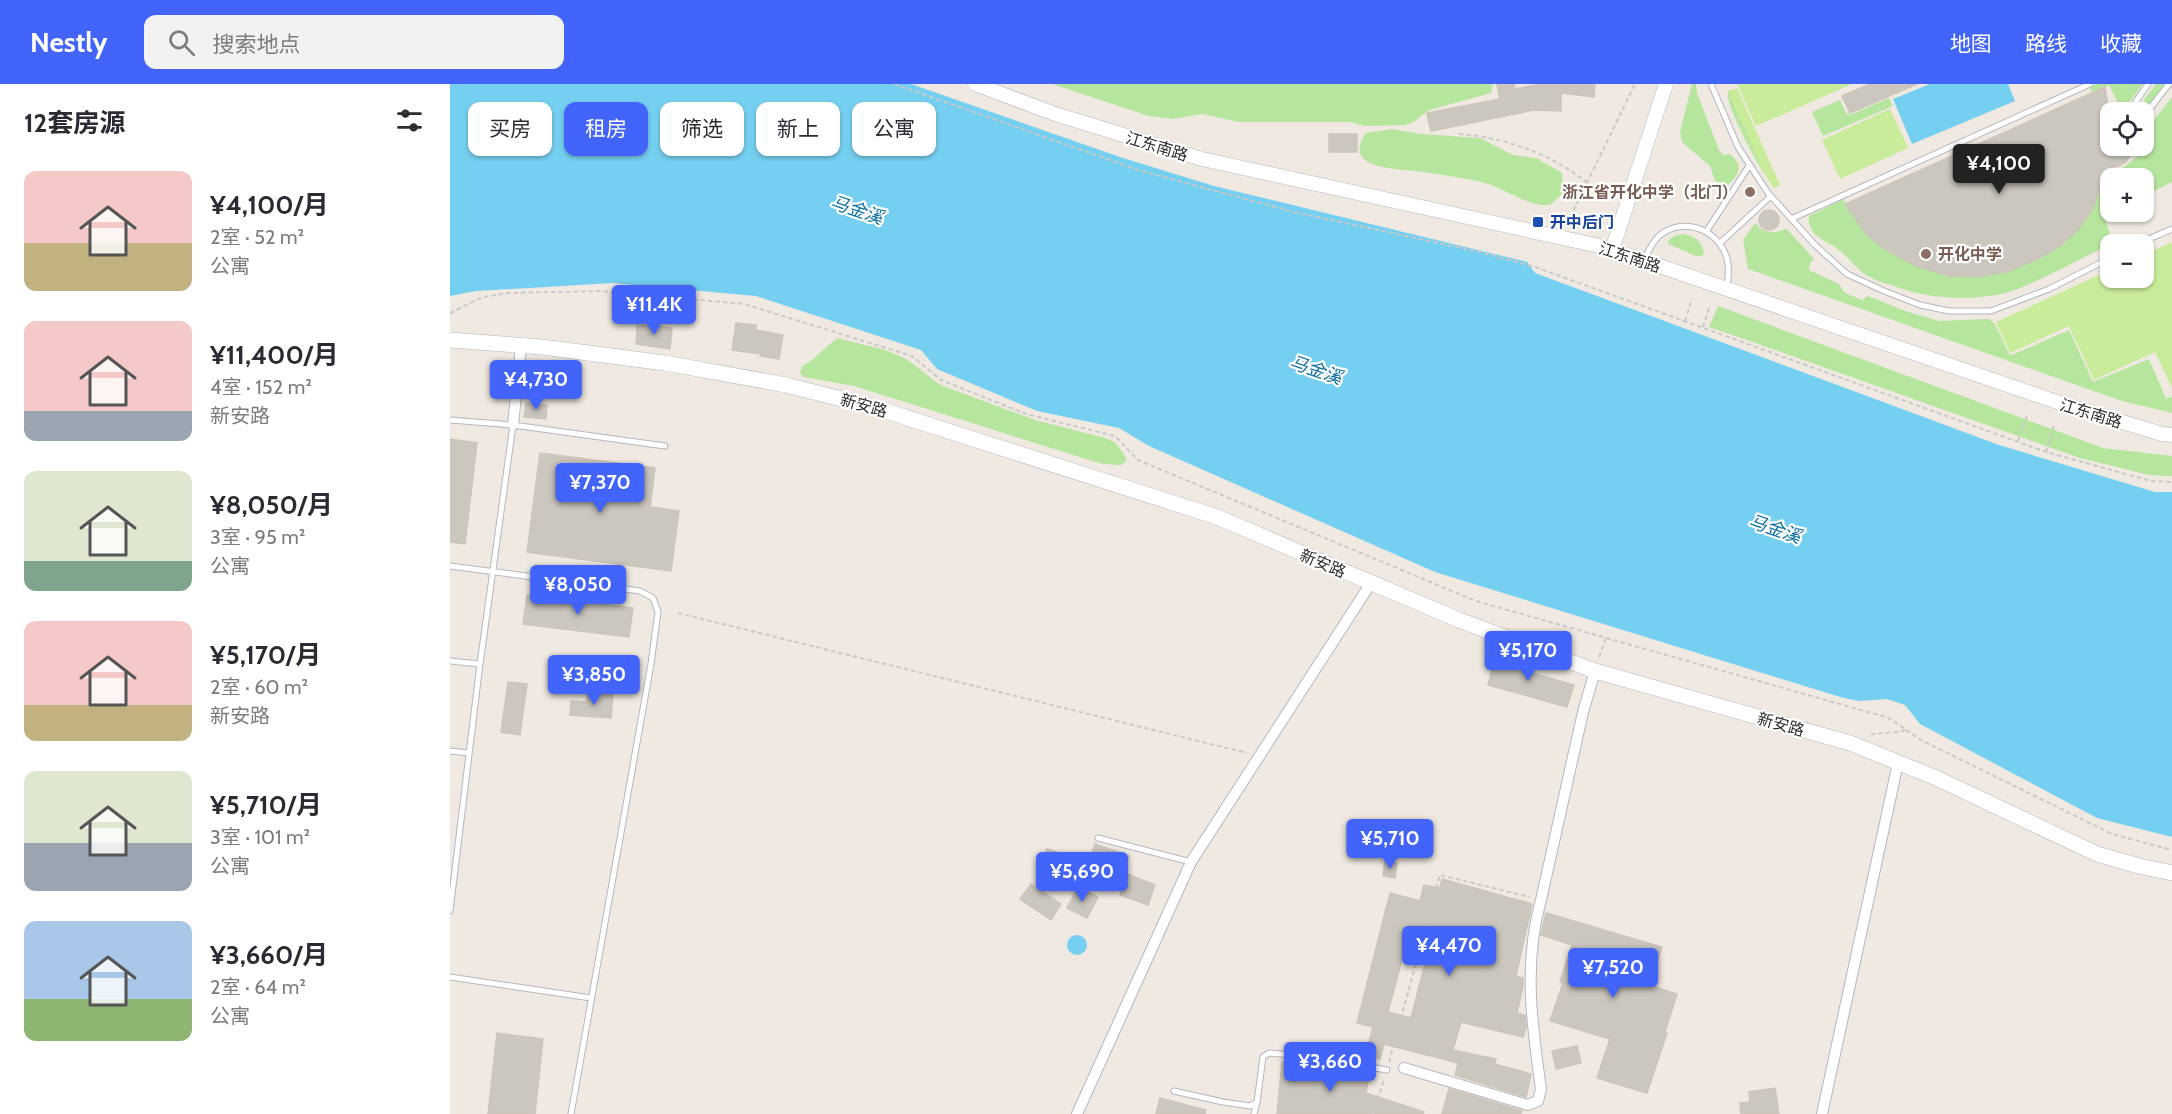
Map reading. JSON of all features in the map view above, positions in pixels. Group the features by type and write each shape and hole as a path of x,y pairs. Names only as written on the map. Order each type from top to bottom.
{"main road":[{"name":"新安路","path":"450,340 665,363 786,385 873,407 1217,517 1459,620 1594,671 1850,743 1934,777 2097,854 2172,873"}],"street":[{"name":"江东南路","path":"975,84 1055,114 1202,159 1612,250 2063,405 2172,435"},
{"path":"1612,250 1666,84"},
{"path":"513,425 521,346"},
{"path":"1077,1114 1191,862 1371,583"},
{"path":"1404,1068 1528,1105 1538,1101 1541,1089 1529,966 1534,926 1594,671"},
{"path":"1822,1114 1898,763"}],"lane":[{"path":"1711,84 1738,147 1749,166 1791,219 1847,274 1920,305 1948,311 1981,312 2007,307 2049,290 2100,263"},
{"path":"1791,219 2091,84"},
{"path":"2135,102 2148,84"},
{"path":"2154,103 2169,84"},
{"path":"1706,232 1749,166"},
{"path":"1720,243 1771,196"},
{"path":"1644,261 1659,236 1673,228 1686,226 1706,232 1717,238 1728,263 1727,290"},
{"path":"2154,237 2172,229"},
{"path":"450,420 513,425 665,446"},
{"path":"450,911 480,664 513,425"},
{"path":"450,566 640,591 653,598 658,612 651,664 571,1114"},
{"path":"450,661 480,664"},
{"path":"450,751 469,753"},
{"path":"1098,838 1191,862"},
{"path":"450,977 591,998"},
{"path":"1254,1114 1263,1057 1269,1053 1318,1058 1387,1070"},
{"path":"1174,1091 1250,1106 1257,1102"}],"path":[{"path":"894,84 1138,170 1294,212 1476,251 1535,267 2046,452 2151,481 2172,482"},
{"path":"1561,238 1635,84"},
{"path":"1459,134 1481,136 1519,147 1573,171 1587,183"},
{"path":"450,313 483,297 508,293 601,291 744,304 912,356 941,380 1026,414 1115,436 1138,460 1476,601 1889,718 1921,740 2112,834 2172,850"},
{"path":"1685,321 1692,299"},
{"path":"1703,327 1710,305"},
{"path":"2018,441 2026,416"},
{"path":"2046,452 2054,425"},
{"path":"678,613 1259,756"},
{"path":"1594,671 1606,638"},
{"path":"1850,743 1861,734 1906,730"},
{"path":"1373,1114 1440,875 1541,900"}],"green space":[{"path":"1052,84 1493,84 1491,93 1429,110 1406,125 1365,126 1351,122 1239,122 1202,114 1173,119 1149,116"},
{"path":"1692,84 1696,84 1697,93 1719,150 1723,155 1730,154 1739,167 1737,174 1727,186 1715,181 1710,166 1682,142 1680,132"},
{"path":"1737,84 1852,84 1756,126"},
{"path":"2095,84 2143,84 2129,102 2118,102 2109,85 2091,92 2090,88"},
{"path":"2156,84 2165,84 2151,102 2144,100"},
{"path":"1737,88 1780,185 1774,188 1765,175 1728,91"},
{"path":"1728,91 1765,175 1736,120 1728,98"},
{"path":"2172,97 2172,182 2154,191 2154,168 2123,168 2138,156 2154,156 2154,120"},
{"path":"1889,98 1893,106 1823,136 1812,112 1840,100 1846,113 1850,115"},
{"path":"1890,109 1908,148 1840,179 1822,140"},
{"path":"1392,129 1420,134 1480,138 1513,155 1536,158 1562,173 1563,193 1550,205 1542,205 1485,183 1384,167 1363,158 1360,149 1366,133"},
{"path":"2100,191 2100,222 2106,222 2110,234 2100,234 2100,249 2018,289 1973,298 1925,295 1879,281 1860,271 1843,253 1819,238 1809,223 1809,216 1844,199 1845,204 1866,234 1977,277 2006,272 2036,260 2060,246 2078,230 2093,209"},
{"path":"1755,223 1761,229 1769,232 1778,232 1786,228 1814,259 1810,263 1809,270 1839,284 1845,293 1862,300 1868,296 1908,312 1939,321 1989,319 1995,324 2009,354 2012,355 2069,330 2093,382 2149,359 2166,399 2172,396 2172,413 2122,401 1748,269 1743,240"},
{"path":"1683,234 1698,240 1704,254 1696,256 1668,244 1674,236"},
{"path":"2172,242 2172,388 2155,352 2094,380 2069,326 2010,353 1996,322 2100,275 2100,288 2154,288 2154,250"},
{"path":"1718,306 2103,448 2172,456 2172,476 2149,475 2080,458 1709,327"},
{"path":"838,338 901,357 943,386 1035,420 1105,438 1116,443 1127,459 1122,465 1102,464 854,386 804,377 800,373 802,366"}],"water":[{"name":"马金溪","path":"450,84 911,84 1123,158 1214,186 1527,262 1535,273 1999,445 2155,492 2172,492 2172,837 2097,818 1920,724 1905,705 1887,699 1858,701 1840,697 1435,572 1149,446 1119,428 1037,411 937,369 921,350 756,296 613,283 476,291 450,296"},
{"path":"1930,84 2008,84 2015,101 1912,144 1893,99"},
{"path":"1077,935 1084,938 1087,945 1084,952 1077,955 1070,952 1067,945 1070,938"}],"building":[{"path":"1497,84 1514,84 1515,89 1542,84 1595,84 1594,97 1561,93 1561,111 1534,110 1431,131 1427,113 1500,99"},
{"path":"1870,84 1917,84 1850,113 1842,96"},
{"path":"2105,87 2107,102 2100,102 2100,156 2130,156 2126,162 2118,166 2100,168 2100,187 2093,209 2078,230 2060,246 2036,260 2006,272 1977,277 1949,276 1919,267 1886,250 1866,234 1845,204"},
{"path":"1329,134 1357,134 1357,152 1329,152"},
{"path":"1769,210 1776,213 1779,220 1776,227 1769,230 1762,227 1759,220 1762,213"},
{"path":"736,323 756,325 756,330 783,335 779,359 732,350"},
{"path":"637,325 672,328 670,349 636,344"},
{"path":"526,403 547,405 546,419 524,417"},
{"path":"450,439 477,443 465,544 450,542"},
{"path":"540,453 655,468 650,507 679,511 671,571 527,552"},
{"path":"527,595 633,608 629,637 523,624"},
{"path":"1496,654 1520,661 1518,669 1574,685 1567,707 1488,685"},
{"path":"508,682 527,684 520,735 501,732"},
{"path":"588,691 613,693 611,718 570,715 571,701 587,702"},
{"path":"1095,844 1129,856 1121,877 1088,865"},
{"path":"1047,849 1071,857 1064,875 1041,867"},
{"path":"1385,861 1397,863 1395,878 1383,876"},
{"path":"1127,874 1155,885 1148,905 1120,895"},
{"path":"1442,879 1532,904 1516,976 1523,978 1517,1013 1525,1015 1526,1028 1523,1037 1461,1022 1453,1050 1496,1059 1495,1064 1531,1074 1526,1097 1455,1075 1458,1063 1384,1044 1380,1059 1366,1055 1373,1027 1357,1023 1390,893 1420,901 1424,885 1440,888","holes":["1410,930 1432,936 1411,1018 1388,1012"]},
{"path":"1031,884 1061,904 1051,920 1020,899"},
{"path":"1078,887 1098,897 1087,918 1067,908"},
{"path":"1546,913 1662,947 1649,985 1677,994 1647,1093 1597,1078 1610,1039 1550,1021 1563,983 1560,982 1572,945 1541,935"},
{"path":"497,1033 543,1039 535,1114 488,1114"},
{"path":"1577,1046 1581,1063 1556,1069 1552,1051"},
{"path":"1282,1062 1323,1067 1324,1064 1358,1073 1357,1078 1368,1081 1366,1093 1424,1112 1423,1114 1277,1114"},
{"path":"1775,1088 1779,1114 1741,1114 1740,1103 1750,1102 1749,1092"},
{"path":"1449,1089 1522,1111 1521,1114 1442,1114"},
{"path":"1160,1098 1206,1110 1205,1114 1156,1114"}],"place":[{"name":"浙江省开化中学（北门）","path":"1750,192"},
{"name":"开中后门","path":"1538,222"},
{"name":"开化中学","path":"1926,254"}]}
